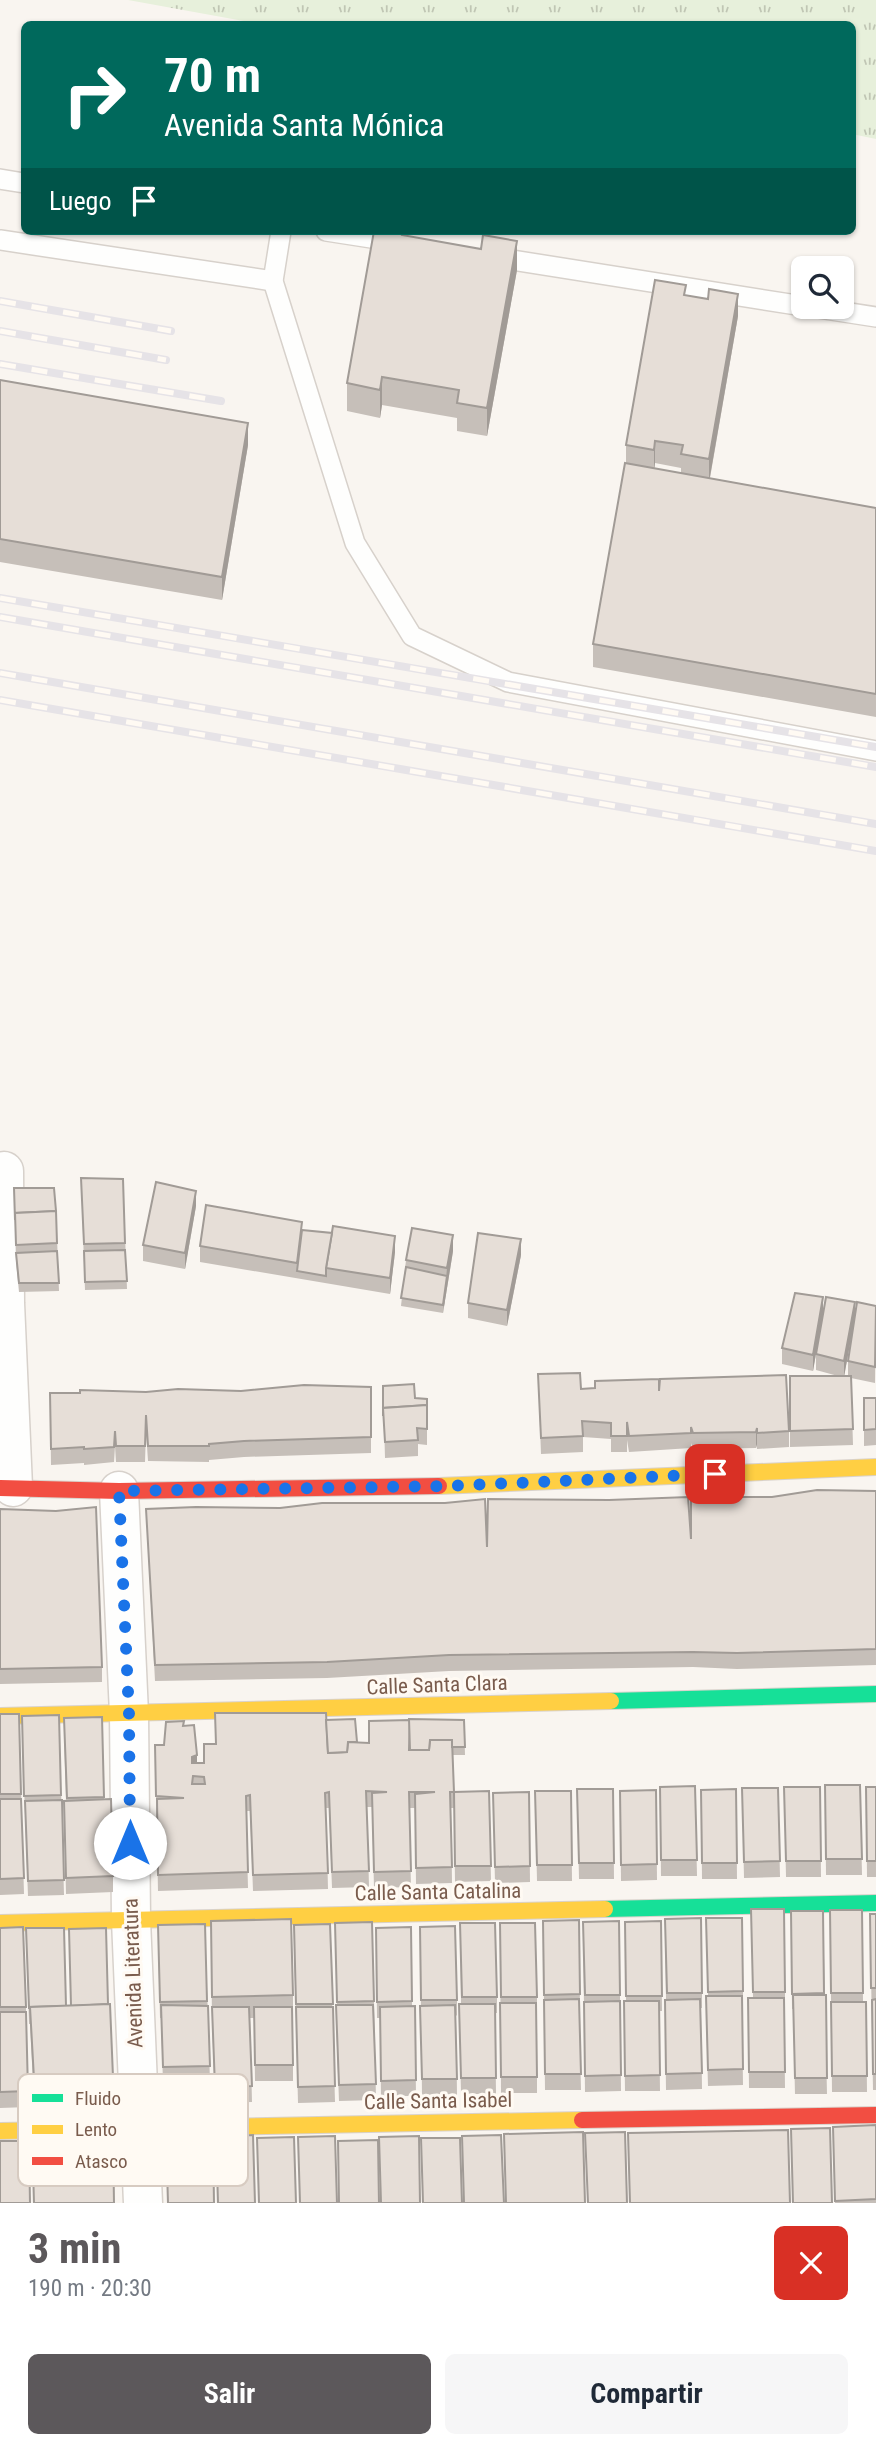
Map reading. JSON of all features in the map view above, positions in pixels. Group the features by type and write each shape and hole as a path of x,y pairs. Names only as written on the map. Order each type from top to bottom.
{"street":[{"path":"4,1171 2,1303 7,1488 119,1491 448,1486 876,1467"},
{"name":"Avenida Literatura","path":"119,1491 129,1714 131,1920 137,2074"},
{"name":"Calle Santa Clara","path":"0,1716 876,1693"},
{"name":"Calle Santa Catalina","path":"0,1923 876,1903"},
{"name":"Calle Santa Isabel","path":"248,2125 876,2115"},
{"name":"Calle Santa Isabel","path":"0,2131 18,2130"}],"lane":[{"path":"0,179 21,182"},
{"path":"280,235 273,281 355,543 412,636 508,681 876,751"},
{"path":"351,235 421,246"},
{"path":"0,240 273,281"},
{"path":"476,255 791,304"},
{"path":"854,314 876,317"}],"green space":[{"path":"128,0 876,0 876,139 856,135 856,21 244,21"}],"building":[{"path":"373,235 402,235 481,249 483,235 517,241 487,408 457,403 459,390 382,377 380,390 347,383"},
{"path":"655,280 686,285 684,295 708,299 709,289 738,294 709,459 681,454 683,445 655,441 654,450 626,445"},
{"path":"0,380 248,423 222,577 0,539"},
{"path":"625,463 876,508 876,694 593,644"},
{"path":"81,1178 123,1179 125,1243 84,1244"},
{"path":"156,1182 196,1191 185,1253 143,1245"},
{"path":"14,1188 54,1188 56,1211 15,1213 15,1220"},
{"path":"206,1205 302,1222 297,1263 200,1246"},
{"path":"56,1211 57,1243 16,1245 15,1213"},
{"path":"333,1226 395,1236 390,1278 326,1268"},
{"path":"412,1228 453,1235 447,1268 406,1260"},
{"path":"302,1230 332,1233 326,1276 297,1271"},
{"path":"478,1233 521,1239 507,1310 468,1303"},
{"path":"125,1250 127,1281 85,1282 84,1251"},
{"path":"57,1251 59,1283 19,1283 16,1253"},
{"path":"406,1267 447,1276 443,1305 401,1298"},
{"path":"795,1293 823,1297 813,1355 782,1348"},
{"path":"826,1297 855,1302 844,1361 816,1354"},
{"path":"857,1302 876,1306 875,1367 848,1361"},
{"path":"580,1373 581,1389 595,1388 595,1381 659,1379 659,1391 660,1379 786,1375 789,1431 757,1433 757,1428 756,1432 693,1433 691,1427 691,1433 629,1436 627,1422 627,1436 611,1436 611,1423 582,1421 583,1436 541,1438 538,1374"},
{"path":"790,1376 851,1376 853,1429 790,1431"},
{"path":"414,1384 415,1398 427,1399 427,1405 383,1408 383,1386"},
{"path":"304,1385 371,1387 371,1437 244,1441 209,1446 148,1446 146,1415 145,1446 116,1446 115,1431 114,1447 51,1449 50,1393 80,1393 80,1390 241,1391"},
{"path":"864,1398 876,1398 876,1429 864,1430"},
{"path":"427,1405 427,1429 417,1428 418,1440 385,1442 383,1408"},
{"path":"817,1490 876,1491 876,1649 449,1655 327,1662 155,1665 146,1509 280,1508 322,1503 445,1503 485,1499 487,1547 488,1499 609,1500 688,1497 691,1539 691,1497 772,1497"},
{"path":"96,1507 102,1667 0,1669 0,1509 56,1511"},
{"path":"215,1713 326,1713 328,1753 347,1752 348,1742 369,1743 369,1721 410,1720 409,1750 429,1750 430,1740 452,1740 452,1867 416,1868 415,1794 435,1792 409,1792 411,1871 374,1872 372,1793 387,1792 366,1791 369,1871 332,1872 329,1792 325,1793 328,1873 253,1875 250,1795 246,1796 248,1872 158,1875 157,1799 184,1798 156,1796 155,1745 164,1745 166,1722 184,1721 183,1726 194,1725 197,1755 192,1757 192,1763 204,1763 204,1744 216,1744","holes":["193,1776 204,1777 205,1784 192,1784"]},
{"path":"0,1714 19,1714 21,1794 0,1794"},
{"path":"59,1715 61,1795 24,1796 22,1716"},
{"path":"102,1717 104,1797 67,1798 64,1718"},
{"path":"355,1719 357,1742 348,1742 347,1752 328,1753 326,1720"},
{"path":"409,1719 464,1720 465,1747 452,1747 452,1740 430,1740 429,1750 410,1750"},
{"path":"825,1785 860,1785 862,1859 826,1859"},
{"path":"695,1786 697,1860 661,1860 660,1787"},
{"path":"784,1787 820,1787 821,1861 786,1861"},
{"path":"866,1787 876,1787 876,1861 867,1861"},
{"path":"742,1788 778,1788 780,1861 744,1862"},
{"path":"577,1789 613,1789 614,1863 579,1863"},
{"path":"736,1789 737,1863 702,1863 701,1790"},
{"path":"656,1790 657,1864 621,1865 620,1791"},
{"path":"489,1791 491,1866 455,1866 454,1792"},
{"path":"535,1791 571,1791 572,1865 537,1865"},
{"path":"529,1792 530,1866 495,1867 493,1793"},
{"path":"0,1799 21,1799 24,1878 0,1879"},
{"path":"111,1799 113,1876 66,1878 64,1801"},
{"path":"62,1800 64,1880 28,1881 25,1801"},
{"path":"751,1909 784,1909 785,1992 753,1992"},
{"path":"830,1910 862,1910 863,1993 831,1993"},
{"path":"791,1911 823,1911 824,1993 792,1994"},
{"path":"870,1914 876,1914 876,1988 871,1988"},
{"path":"701,1918 702,1993 667,1993 665,1919"},
{"path":"706,1918 742,1918 743,1991 708,1992"},
{"path":"291,1919 293,1995 212,1997 211,1921"},
{"path":"579,1920 580,1994 544,1995 543,1921"},
{"path":"619,1921 620,1995 585,1995 583,1922"},
{"path":"661,1921 662,1996 626,1996 625,1922"},
{"path":"372,1922 374,2001 337,2002 335,1923"},
{"path":"460,1923 495,1923 497,1997 462,1997"},
{"path":"500,1923 535,1923 537,1997 501,1997"},
{"path":"205,1924 207,2001 160,2002 158,1925"},
{"path":"330,1924 333,2004 296,2004 294,1925"},
{"path":"455,1926 457,2000 421,2000 420,1927"},
{"path":"23,1927 26,2007 0,2007 0,1928"},
{"path":"411,1927 412,2001 377,2002 376,1928"},
{"path":"26,1928 64,1928 66,2006 29,2008"},
{"path":"106,1928 108,2004 71,2006 69,1929"},
{"path":"793,1995 826,1995 827,2078 795,2078"},
{"path":"706,1996 742,1996 743,2069 708,2070"},
{"path":"748,1998 784,1998 785,2072 749,2072"},
{"path":"579,1999 581,2074 545,2074 544,2000"},
{"path":"700,1999 702,2073 666,2074 665,2000"},
{"path":"876,1999 876,2074 873,2074 872,2000"},
{"path":"620,2001 621,2075 585,2076 584,2002"},
{"path":"624,2001 659,2001 660,2075 625,2076"},
{"path":"831,2002 866,2002 867,2076 832,2076"},
{"path":"500,2003 536,2003 537,2077 501,2077"},
{"path":"110,2004 113,2074 34,2074 30,2007"},
{"path":"459,2004 495,2004 496,2078 461,2078"},
{"path":"161,2005 208,2006 210,2066 163,2067"},
{"path":"336,2005 373,2005 376,2084 339,2085"},
{"path":"455,2005 457,2079 422,2079 420,2006"},
{"path":"415,2006 416,2080 381,2081 380,2007"},
{"path":"212,2007 249,2007 252,2086 248,2086 248,2074 215,2074"},
{"path":"254,2007 292,2007 293,2065 255,2065"},
{"path":"296,2007 333,2007 335,2086 298,2087"},
{"path":"0,2012 26,2012 28,2074 18,2074 18,2091 0,2092"},
{"path":"876,2125 876,2199 835,2201 833,2127"},
{"path":"830,2128 832,2203 793,2203 791,2129"},
{"path":"788,2130 790,2203 630,2203 628,2133"},
{"path":"583,2132 585,2203 506,2203 504,2134"},
{"path":"625,2132 627,2203 588,2203 585,2133"},
{"path":"248,2135 253,2135 255,2203 218,2203 217,2186 248,2186"},
{"path":"501,2135 504,2203 464,2203 462,2136"},
{"path":"335,2136 337,2203 300,2203 298,2137"},
{"path":"419,2136 420,2203 381,2203 379,2137"},
{"path":"294,2137 296,2203 259,2203 257,2138"},
{"path":"421,2138 460,2138 462,2203 423,2203"},
{"path":"378,2140 379,2203 339,2203 338,2141"},
{"path":"0,2141 18,2141 18,2186 30,2186 30,2203 0,2203"},
{"path":"34,2186 114,2186 114,2203 34,2203"},
{"path":"167,2186 214,2186 214,2203 168,2203"}],"railway":[{"path":"0,301 171,331"},
{"path":"0,331 166,360"},
{"path":"0,364 221,401"},
{"path":"0,598 876,747"},
{"path":"0,617 876,767"},
{"path":"0,673 876,824"},
{"path":"0,700 876,851"}],"traffic: fast":[{"path":"611,1701 876,1694"},
{"path":"605,1909 876,1903"}],"traffic: slow":[{"path":"439,1486 876,1467"},
{"path":"0,1716 611,1701"},
{"path":"0,1923 605,1909"},
{"path":"248,2126 582,2120"},
{"path":"0,2131 18,2131"}],"traffic: jam":[{"path":"0,1488 119,1491 439,1486"},
{"path":"582,2120 876,2115"}],"route":[{"path":"130,1843 129,1714 119,1491 448,1486 715,1474"}]}
